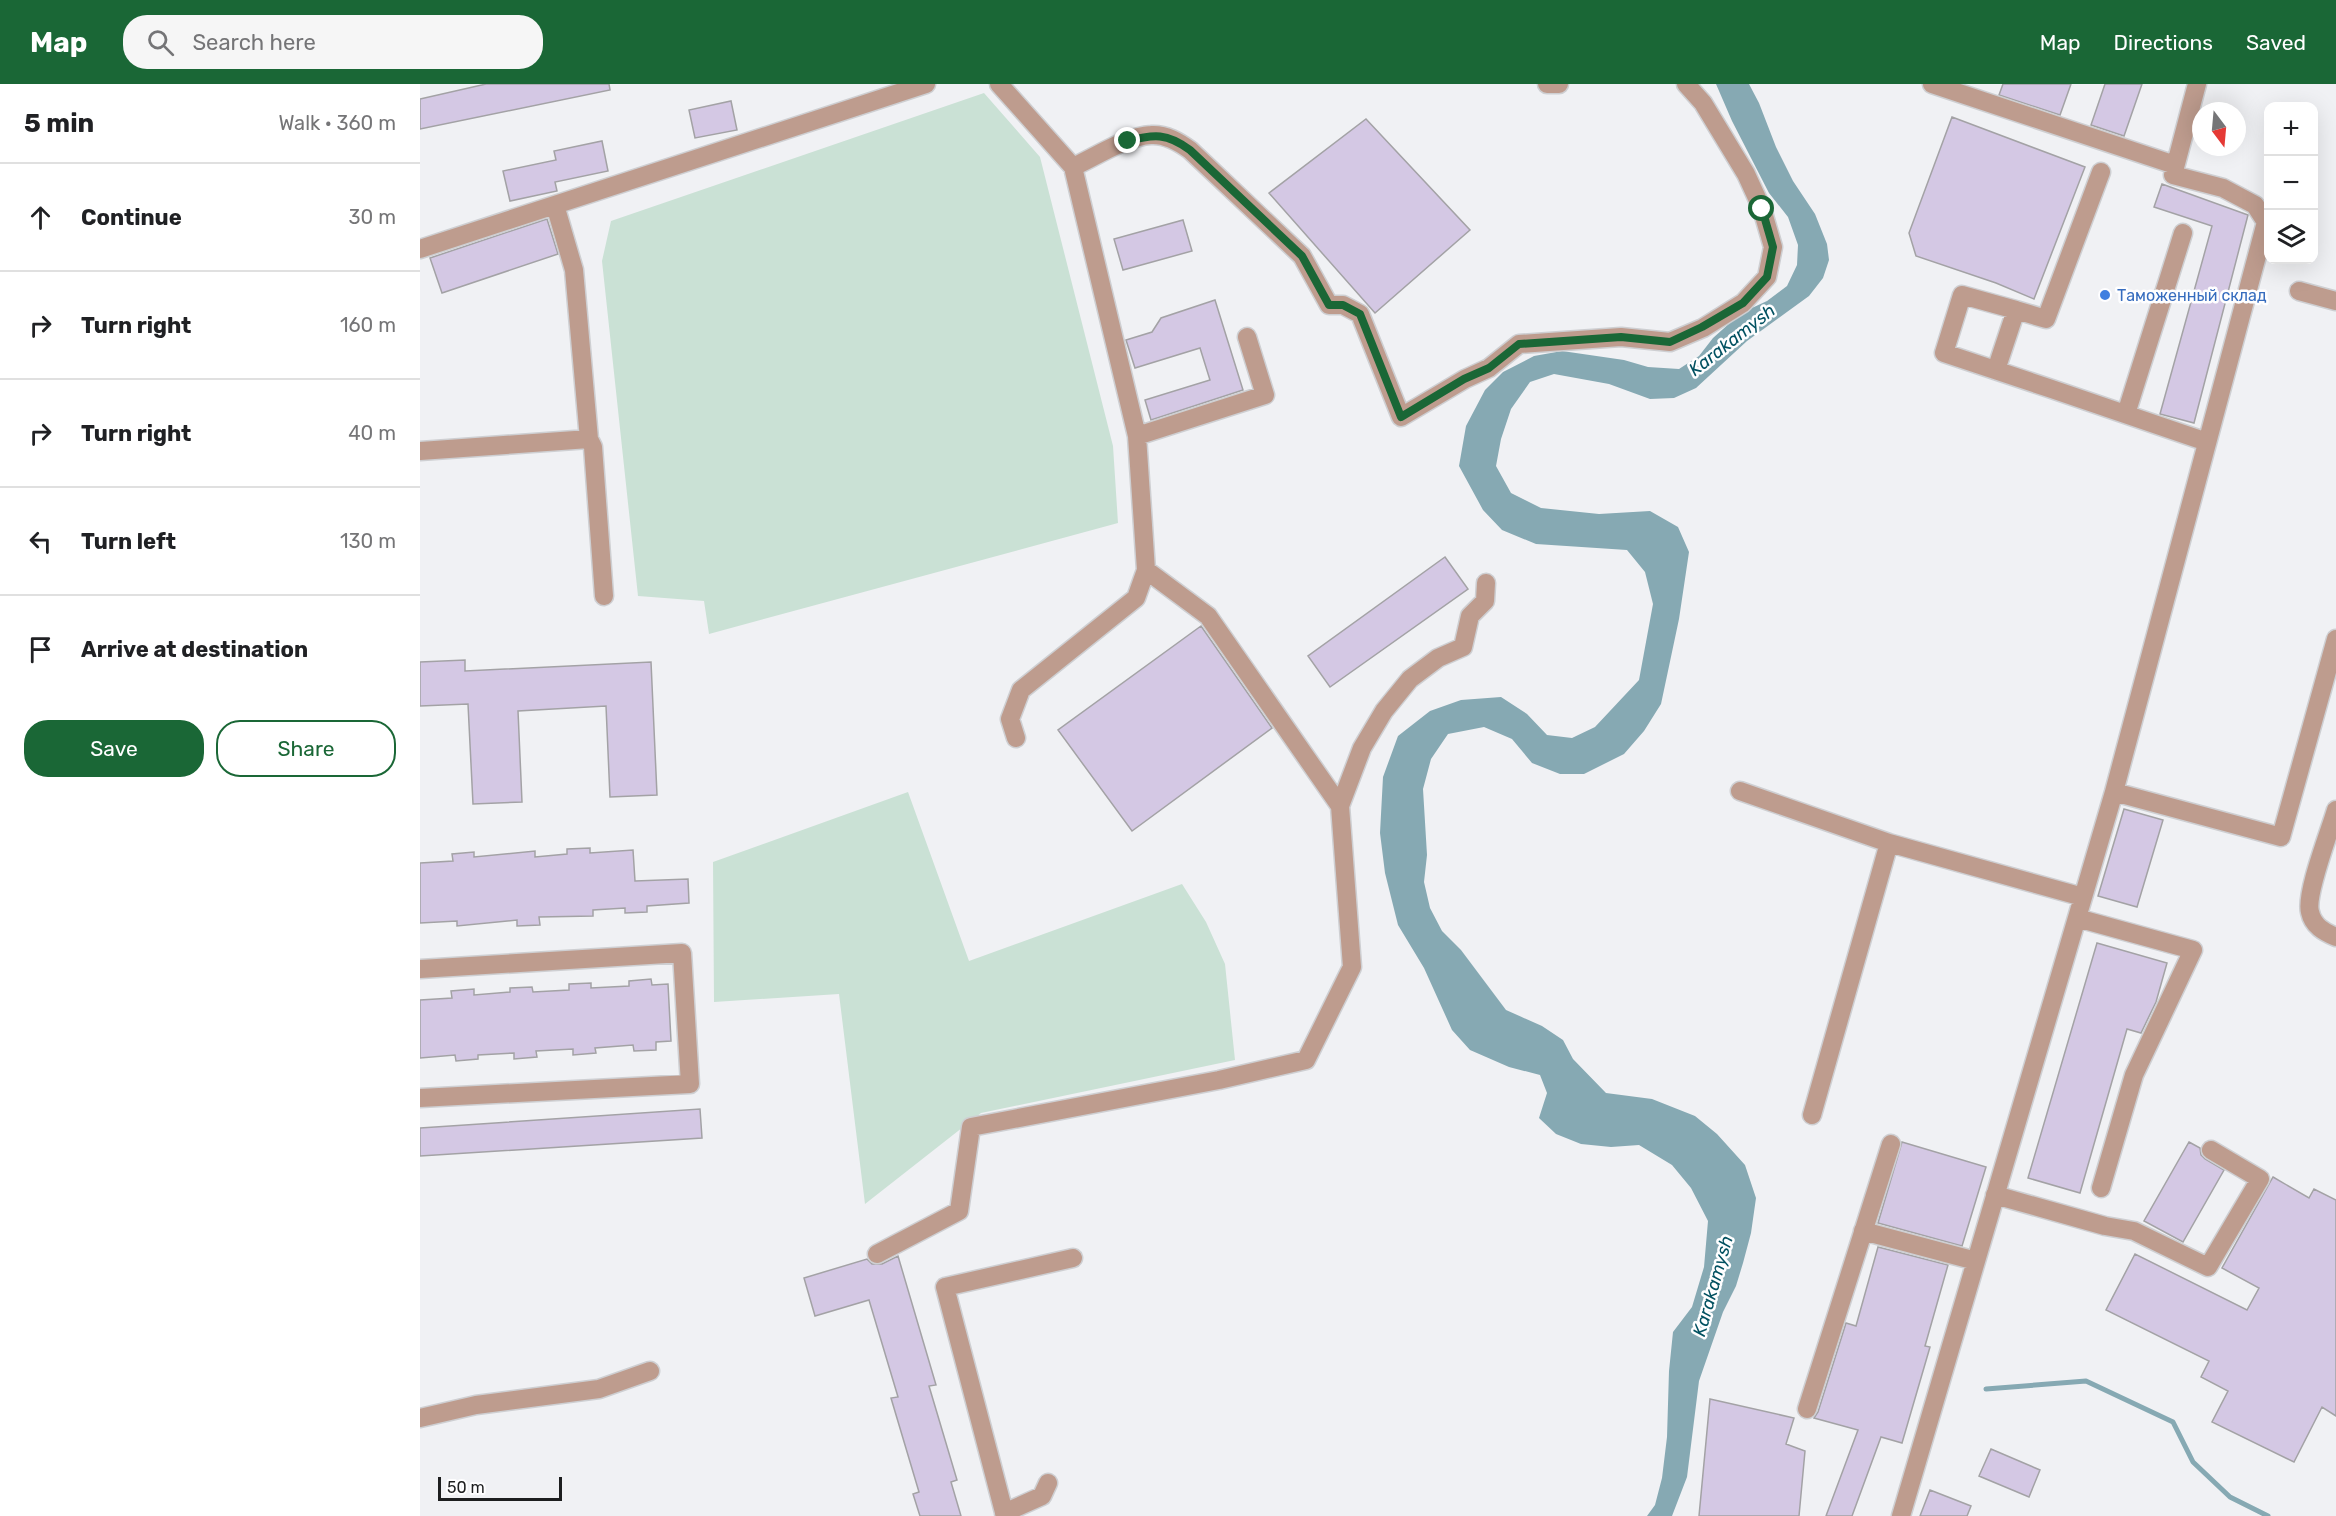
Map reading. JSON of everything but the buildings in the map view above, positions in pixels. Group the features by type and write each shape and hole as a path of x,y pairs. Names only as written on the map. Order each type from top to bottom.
{"street":[{"path":"420,249 926,84"},
{"path":"999,84 1073,167 1137,436 1146,570 1137,598 1021,690 1010,719 1016,738"},
{"path":"1547,84 1559,84"},
{"path":"1073,167 1128,141 1152,135 1176,140 1190,150 1302,256 1329,305 1343,305 1360,314 1401,417 1464,379 1489,368 1519,344 1621,337 1670,342 1702,327 1743,303 1767,277 1773,247 1762,209 1746,174 1703,103 1686,84"},
{"path":"1932,84 2175,165"},
{"path":"1901,1516 2114,792 2266,222 2255,205 2239,196 2223,188 2173,175 2197,84"},
{"path":"2101,172 2046,320 1962,295 1944,353 2207,442"},
{"path":"555,205 574,270 589,439 593,447 604,596"},
{"path":"2126,414 2183,233"},
{"path":"2299,291 2336,301"},
{"path":"1996,370 2016,310"},
{"path":"1137,436 1265,395 1247,337"},
{"path":"420,451 589,439"},
{"path":"1146,570 1208,616 1340,806"},
{"path":"877,1254 959,1211 971,1127 1219,1080 1306,1060 1353,967 1340,806 1362,748 1384,711 1410,679 1438,658 1463,647 1470,615 1485,601 1486,583"},
{"path":"2114,792 2282,837 2336,639"},
{"path":"1740,790 1889,843 2083,897"},
{"path":"2336,810 2310,896 2310,912 2320,929 2336,938"},
{"path":"1812,1115 1889,843"},
{"path":"2077,918 2193,950 2133,1075 2101,1188"},
{"path":"420,969 682,953 690,1084 420,1098"},
{"path":"1807,1409 1891,1144"},
{"path":"1995,1195 2105,1226 2134,1231 2208,1267 2260,1179 2211,1150"},
{"path":"1863,1232 1976,1262"},
{"path":"1048,1484 1042,1496 1004,1515 945,1287 1072,1258"},
{"path":"420,1418 476,1405 599,1389 650,1371"}],"green space":[{"path":"984,93 1040,157 1113,446 1118,523 709,634 704,601 638,596 602,261 611,221"},
{"path":"908,792 969,961 1182,884 1206,922 1225,964 1235,1060 981,1113 865,1204 839,994 714,1002 713,862"}],"water":[{"name":"Karakamysh","path":"1716,84 1749,84 1776,147 1793,181 1815,214 1827,244 1829,260 1823,278 1809,296 1747,341 1696,388 1674,398 1650,399 1609,384 1554,374 1530,382 1511,409 1501,439 1496,466 1511,493 1541,508 1599,514 1650,511 1678,527 1689,552 1679,619 1661,704 1644,731 1624,754 1584,774 1560,774 1532,763 1512,739 1484,727 1448,734 1431,759 1423,789 1427,855 1424,882 1430,908 1442,931 1461,950 1506,1010 1542,1026 1563,1040 1573,1059 1606,1093 1652,1099 1695,1116 1717,1134 1745,1165 1756,1198 1751,1233 1736,1286 1723,1312 1699,1381 1687,1477 1672,1516 1647,1516 1655,1505 1662,1478 1667,1437 1673,1332 1692,1307 1704,1267 1708,1221 1691,1188 1672,1165 1639,1145 1611,1147 1581,1144 1556,1134 1539,1118 1547,1093 1540,1075 1509,1067 1470,1050 1452,1030 1424,968 1398,925 1385,873 1380,833 1383,777 1398,736 1430,711 1461,700 1501,697 1527,714 1547,735 1572,738 1595,727 1639,680 1653,604 1645,572 1627,550 1536,544 1502,530 1483,510 1459,466 1466,426 1485,390 1503,372 1534,356 1562,351 1624,360 1648,367 1679,369 1699,356 1713,338 1741,313 1767,301 1787,286 1797,265 1798,245 1788,217 1769,193"}],"waterway":[{"path":"1986,1389 2086,1381 2173,1422 2193,1462 2230,1497 2268,1516"}],"place":[{"name":"Таможенный склад","path":"2105,295"}],"route":[{"path":"1128,141 1152,135 1176,140 1190,150 1302,256 1329,305 1343,305 1360,314 1401,417 1464,379 1489,368 1519,344 1621,337 1670,342 1702,327 1743,303 1767,277 1773,247 1762,209"}]}
